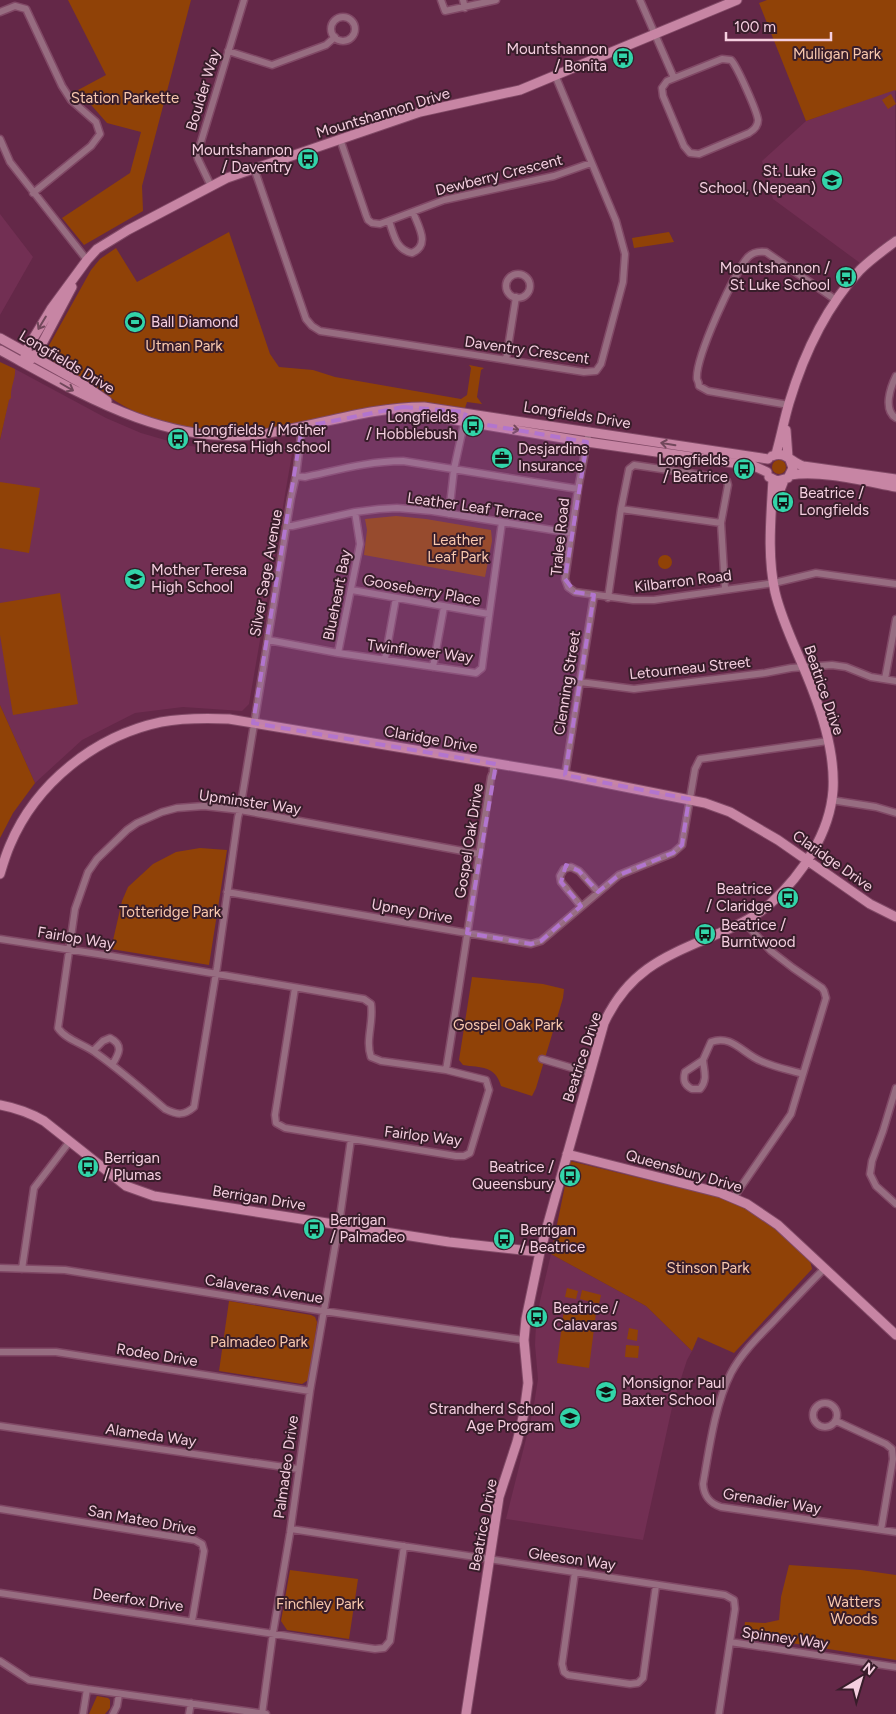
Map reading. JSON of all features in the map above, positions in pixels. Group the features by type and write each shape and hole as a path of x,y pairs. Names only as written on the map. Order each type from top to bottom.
{"street":[{"name":"Boulder Way","path":"211,186 197,155 244,0"},
{"path":"441,0 445,11 496,0"},
{"path":"463,0 465,8"},
{"path":"640,0 674,78"},
{"name":"Mountshannon Drive","path":"25,352 51,309 97,249 211,186 254,168 420,112 520,90 737,0"},
{"path":"0,12 15,6 26,9 62,86 71,100 96,122 100,134 91,146 33,193"},
{"path":"228,51 272,64 326,45 335,37"},
{"path":"722,59 731,60 737,67 758,119 756,127 749,133 699,154 690,153 684,146 663,96 662,91 665,83 674,78 722,59"},
{"name":"Daventry Crescent","path":"254,168 306,319 320,331 584,372 596,371 601,364 623,282 625,254 616,221 555,75"},
{"path":"0,139 10,162 87,260"},
{"name":"Dewberry Crescent","path":"340,139 368,220 372,223 380,224 444,200 554,176 591,163"},
{"path":"389,221 398,244 404,252 412,253 422,247 423,241 413,212"},
{"path":"896,241 860,270 836,300 816,332 804,359 772,457 766,463 766,472 773,479 803,473 896,486"},
{"path":"789,405 708,391 699,386 697,378 699,369 716,318 730,287 749,256 758,251 766,252 836,300"},
{"name":"Mountshannon Drive","path":"25,363 35,357 59,314 80,269"},
{"path":"506,360 516,297"},
{"name":"Longfields Drive","path":"0,338 81,383 119,410"},
{"name":"Longfields Drive","path":"0,350 77,392 119,410 163,427 211,436 251,435 302,427 380,410 465,417 589,431 772,457"},
{"path":"25,352 25,363"},
{"path":"896,376 893,381 888,406 891,415 896,418"},
{"path":"449,514 454,468 465,417"},
{"name":"Longfields Drive","path":"465,417 587,442 754,466 766,472"},
{"path":"786,418 789,459 793,468 787,477"},
{"name":"Silver Sage Avenue","path":"112,1065 165,1109 174,1113 187,1113 194,1107 216,974 253,723 296,476 302,427"},
{"name":"Tralee Road","path":"568,587 565,579 571,533 589,431"},
{"path":"772,457 783,455 798,464 811,467 896,479"},
{"path":"296,476 305,477 366,464 402,461 578,489"},
{"path":"608,598 621,509 629,470 634,465 723,478 727,481 728,485 721,523 725,589"},
{"name":"Beatrice Drive","path":"772,512 787,477"},
{"name":"Beatrice Drive","path":"466,1714 499,1497 517,1442 524,1413 528,1383 524,1340 526,1319 540,1252 589,1072 606,1018 632,981 648,967 667,956 744,922 767,907 793,880 808,859 821,835 831,800 832,769 828,741 813,690 781,611 770,562 773,479"},
{"name":"Leather Leaf Terrace","path":"287,526 379,508 397,508 571,533"},
{"path":"621,509 721,523"},
{"name":"Blueheart Bay","path":"338,653 360,544 355,512"},
{"name":"Twinflower Way","path":"268,640 338,653 476,673 482,668 502,522"},
{"name":"Kilbarron Road","path":"568,587 575,592 594,596 654,600 774,582 816,572 896,584"},
{"name":"Gooseberry Place","path":"352,590 489,614"},
{"name":"Clenning Street","path":"565,775 594,596"},
{"path":"385,659 396,598"},
{"path":"433,667 444,607"},
{"path":"885,679 896,619"},
{"name":"Letourneau Street","path":"580,682 634,689 803,667 832,665 846,667 871,677 896,681"},
{"name":"Claridge Drive","path":"0,874 10,844 41,793 59,775 96,747 134,729 160,722 208,718 253,723 565,775 706,802 730,812 808,859 870,904 896,916"},
{"path":"689,799 695,769 700,759 776,750 828,741"},
{"name":"Gospel Oak Drive","path":"446,1070 493,764"},
{"name":"Upney Drive","path":"227,892 531,944 541,941 619,875 673,853 682,845 689,799"},
{"path":"831,800 876,807 896,813"},
{"name":"Upminster Way","path":"93,1051 62,1034 58,1028 75,909 88,872 97,860 127,830 137,823 162,812 177,808 204,806 240,810 479,854"},
{"path":"581,906 561,882 560,876 564,869 571,867 579,871 598,892"},
{"path":"734,1197 791,1114 826,998 824,991 772,951 744,922"},
{"name":"Fairlop Way","path":"0,939 364,999 371,1004 372,1012 368,1049 371,1057 380,1061 446,1070 486,1080 488,1090 470,1153 464,1156 456,1156 285,1128 276,1123 275,1116 296,988"},
{"path":"110,1038 119,1046 120,1052 112,1065 93,1051 103,1041 110,1038"},
{"path":"703,1060 705,1083 700,1089 692,1089 685,1084 685,1072 703,1060 711,1042 724,1040 735,1044 763,1062 803,1074"},
{"path":"542,1060 589,1072"},
{"path":"896,1088 884,1131 872,1160 870,1174 876,1186 896,1204"},
{"name":"Berrigan Drive","path":"0,1105 31,1113 44,1121 126,1186 141,1192 164,1198 449,1242 540,1252"},
{"name":"Palmadeo Drive","path":"264,1714 273,1633 351,1139"},
{"path":"22,1269 34,1188 70,1141"},
{"name":"Queensbury Drive","path":"567,1154 734,1197 747,1204 778,1225 896,1335"},
{"name":"Calaveras Avenue","path":"0,1268 64,1270 323,1311 524,1340"},
{"name":"Grenadier Way","path":"825,1268 754,1341 734,1367 717,1413 706,1465 704,1489 711,1502 720,1507 896,1532"},
{"name":"Rodeo Drive","path":"0,1352 56,1352 310,1391"},
{"path":"836,1421 886,1444 892,1449 893,1459 881,1530"},
{"name":"Alameda Way","path":"0,1426 298,1470"},
{"name":"San Mateo Drive","path":"0,1509 195,1540 202,1544 204,1551 192,1621"},
{"name":"Gleeson Way","path":"290,1528 725,1595 734,1600 735,1609 719,1714"},
{"name":"Deerfox Drive","path":"0,1593 375,1649 384,1648 390,1642 404,1546"},
{"path":"575,1572 562,1664 564,1672 568,1675 630,1684 638,1683 642,1678 656,1585"},
{"name":"Spinney Way","path":"730,1642 896,1667"},
{"path":"0,1661 29,1680 87,1690 264,1714"},
{"path":"83,1714 87,1690"},
{"path":"113,1714 117,1706 119,1694"},
{"path":"189,1714 191,1703"}],"highlighted area":[{"path":"403,407 466,412 464,421 587,442 565,579 575,592 594,595 565,775 689,799 682,845 673,853 619,875 598,892 579,871 566,865 561,882 581,906 541,941 531,944 467,933 496,764 253,723 302,427"}],"shaded area":[{"name":"St. Luke School, (Nepean)","path":"895,89 896,236 860,263 773,199 762,161 806,121"},
{"path":"0,214 33,257 0,315"},
{"name":"Mother Teresa High School","path":"15,369 106,418 141,433 179,444 221,451 290,446 292,454 249,704 242,711 183,707 135,713 82,740 35,783 0,705 0,440"},
{"name":"Monsignor Paul Baxter School","path":"551,1254 646,1306 692,1351 687,1360 673,1403 643,1540 506,1519 533,1411 538,1379 535,1345 536,1324"}],"green space":[{"name":"Station Parkette","path":"68,0 191,0 142,186 143,211 84,245 62,218 130,173 141,132 107,123 78,90 106,75"},
{"name":"Mulligan Park","path":"767,0 896,0 896,91 806,121 759,3"},
{"path":"891,94 896,104 888,109 882,100"},
{"name":"Utman Park","path":"229,232 270,354 279,367 313,370 335,377 461,399 467,395 471,368 469,365 484,368 481,370 477,397 482,404 467,402 465,408 424,402 403,404 298,425 227,431 192,428 157,420 124,406 50,359 47,349 91,270 100,259 116,248 137,282"},
{"path":"669,232 674,242 634,248 632,238"},
{"path":"0,362 15,369 15,372 11,398 0,440"},
{"path":"625,441 746,460 746,461 624,444"},
{"path":"776,460 782,460 786,467 782,474 776,474 772,470 772,464"},
{"path":"0,482 40,488 29,553 0,548"},
{"name":"Leather Leaf Park","path":"396,516 491,530 492,541 485,577 364,555 367,530 365,519"},
{"path":"662,555 668,555 672,562 668,569 662,569 658,565 658,559"},
{"path":"60,593 78,704 13,715 0,635 0,603"},
{"path":"0,705 35,783 13,813 0,838"},
{"name":"Totteridge Park","path":"200,848 227,850 209,965 111,949 122,901 128,887 153,864 176,852"},
{"name":"Gospel Oak Park","path":"472,977 543,984 564,989 563,998 532,1096 501,1086 495,1074 491,1071 481,1067 463,1065 459,1060"},
{"name":"Stinson Park","path":"570,1161 726,1199 746,1208 767,1221 792,1241 810,1260 812,1269 734,1353 698,1337 692,1351 646,1306 551,1254"},
{"path":"567,1288 578,1291 576,1299 565,1297"},
{"path":"582,1290 601,1295 599,1304 580,1299"},
{"name":"Palmadeo Park","path":"229,1301 315,1317 317,1322 310,1379 302,1384 219,1371"},
{"path":"564,1309 596,1313 589,1368 557,1363"},
{"path":"629,1328 638,1330 637,1341 627,1339"},
{"path":"626,1345 639,1346 638,1358 625,1357"},
{"name":"Watters Woods","path":"789,1565 861,1570 896,1575 896,1660 748,1636 744,1631 745,1622 765,1623 779,1620 781,1597"},
{"name":"Finchley Park","path":"290,1570 358,1579 349,1639 287,1630 281,1621"},
{"path":"97,1696 108,1698 110,1700 110,1708 105,1714 89,1714"}],"place":[{"name":"Mountshannon / Bonita","path":"623,58"},
{"name":"Mountshannon / Daventry","path":"308,159"},
{"name":"St. Luke School, (Nepean)","path":"832,180"},
{"name":"Mountshannon / St Luke School","path":"846,277"},
{"name":"Ball Diamond","path":"135,322"},
{"name":"Longfields / Hobblebush","path":"473,426"},
{"name":"Longfields / Mother Theresa High school","path":"178,439"},
{"name":"Desjardins Insurance","path":"502,458"},
{"name":"Longfields / Beatrice","path":"744,469"},
{"name":"Beatrice / Longfields","path":"783,502"},
{"name":"Mother Teresa High School","path":"135,579"},
{"name":"Beatrice / Claridge","path":"788,898"},
{"name":"Beatrice / Burntwood","path":"705,934"},
{"name":"Berrigan / Plumas","path":"88,1167"},
{"name":"Beatrice / Queensbury","path":"570,1176"},
{"name":"Berrigan / Palmadeo","path":"314,1229"},
{"name":"Berrigan / Beatrice","path":"504,1239"},
{"name":"Beatrice / Calavaras","path":"537,1317"},
{"name":"Monsignor Paul Baxter School","path":"606,1392"},
{"name":"Strandherd School Age Program","path":"570,1418"}]}
